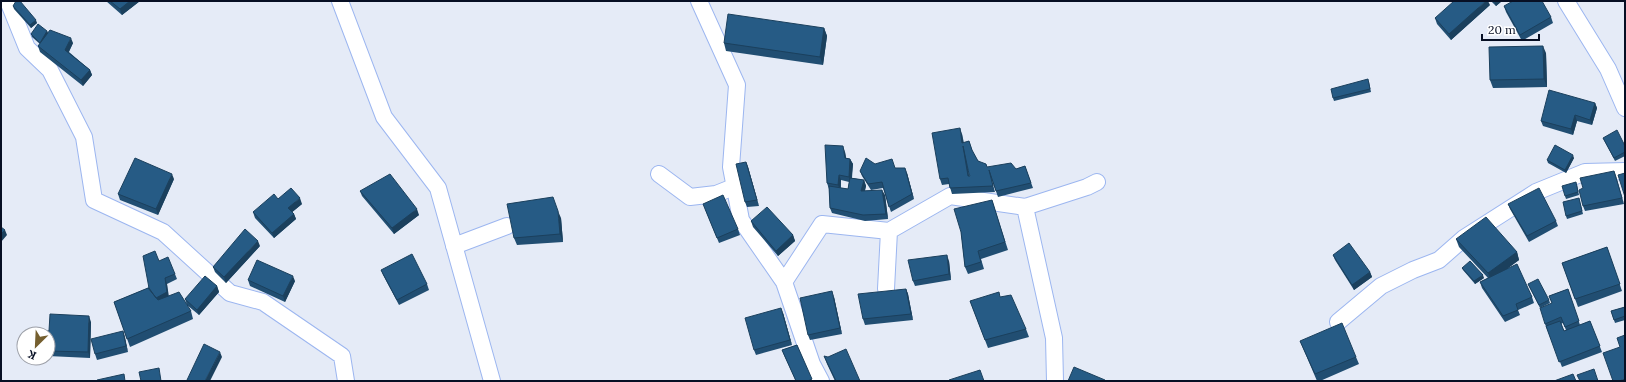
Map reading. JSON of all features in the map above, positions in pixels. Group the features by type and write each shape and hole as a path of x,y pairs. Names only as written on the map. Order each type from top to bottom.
{"street":[{"path":"8,1 27,48 50,70 84,138 94,200 163,232 230,294 263,302 342,356 346,381"},
{"path":"340,1 384,117 438,188 492,381"},
{"path":"699,1 737,85 731,167 736,186 741,220 784,282 812,364 821,381"},
{"path":"1566,1 1608,69 1625,108"},
{"path":"1338,322 1381,286 1413,270 1439,260 1464,238 1536,192 1585,172 1625,171"},
{"path":"659,174 690,197 716,194 736,186"},
{"path":"784,282 822,224 889,231 950,196 1025,207 1087,187 1097,182"},
{"path":"1025,207 1054,338 1055,381"},
{"path":"454,246 507,226"},
{"path":"886,289 889,231"}],"building":[{"path":"16,1 20,1 36,20 30,25 13,6"},
{"path":"110,1 130,1 120,9"},
{"path":"1454,1 1486,1 1449,34 1435,18"},
{"path":"1513,1 1542,1 1551,17 1520,35 1504,6"},
{"path":"728,14 824,28 820,57 724,43"},
{"path":"38,24 47,31 40,43 31,34"},
{"path":"50,30 71,38 65,50 90,70 81,80 38,46"},
{"path":"1543,46 1544,79 1490,80 1489,47"},
{"path":"1368,79 1370,89 1333,98 1331,89"},
{"path":"1549,90 1595,103 1590,120 1575,115 1571,129 1541,121"},
{"path":"960,128 962,143 969,141 978,161 986,164 987,167 1011,163 1016,169 1025,166 1031,183 996,191 989,170 993,186 950,188 948,178 940,179 932,133","holes":["963,146 970,176 968,176"]},
{"path":"1617,130 1625,146 1625,152 1614,158 1603,138"},
{"path":"825,145 843,146 845,158 850,159 849,177 839,175 838,185 827,183"},
{"path":"1555,145 1573,155 1565,170 1547,160"},
{"path":"135,158 172,174 156,209 118,194"},
{"path":"866,158 875,164 892,159 895,168 905,168 912,194 889,207 882,182 868,184 860,171"},
{"path":"746,162 757,200 745,202 736,164"},
{"path":"1614,171 1622,198 1583,206 1579,190 1583,188 1580,178"},
{"path":"1625,173 1625,197 1618,175"},
{"path":"390,174 417,209 392,228 360,191"},
{"path":"850,178 864,180 861,191 882,190 886,214 863,215 830,208 829,186 848,189"},
{"path":"1576,182 1578,192 1565,196 1562,186"},
{"path":"291,188 300,198 288,208 294,214 272,233 253,212 274,194 278,199"},
{"path":"1539,188 1556,221 1527,236 1508,204"},
{"path":"723,195 738,229 717,238 703,204"},
{"path":"553,197 558,211 560,234 514,238 507,204"},
{"path":"1579,198 1582,211 1566,216 1563,202"},
{"path":"992,200 1005,242 978,251 981,262 965,267 961,232 954,209"},
{"path":"767,207 793,235 776,251 751,221"},
{"path":"1486,217 1517,252 1488,273 1456,239"},
{"path":"1,227 5,230 1,234"},
{"path":"245,229 258,241 224,277 213,267"},
{"path":"1349,243 1370,272 1352,285 1333,255"},
{"path":"1607,247 1620,284 1575,299 1562,263"},
{"path":"155,251 159,261 168,257 175,274 165,278 167,292 156,298 149,288 143,256"},
{"path":"412,254 427,284 397,300 381,270"},
{"path":"947,255 949,274 913,281 908,260"},
{"path":"257,260 293,276 283,296 248,280"},
{"path":"1470,261 1483,275 1474,281 1462,268"},
{"path":"1517,264 1532,297 1516,304 1518,310 1503,316 1480,282"},
{"path":"205,276 217,286 197,310 185,299"},
{"path":"1538,279 1549,300 1539,305 1528,284"},
{"path":"148,288 158,300 179,292 191,311 127,339 114,302"},
{"path":"906,289 911,314 863,319 858,294"},
{"path":"1568,289 1579,321 1565,327 1561,317 1545,324 1540,308 1552,303 1549,296"},
{"path":"832,291 840,328 808,335 800,298"},
{"path":"999,292 1000,297 1011,295 1026,329 985,340 970,301"},
{"path":"1625,307 1625,316 1614,320 1611,311"},
{"path":"781,308 790,340 754,350 745,318"},
{"path":"50,314 89,316 88,352 56,351 56,326 49,326"},
{"path":"1560,321 1564,331 1590,321 1600,346 1559,362 1546,326"},
{"path":"1342,323 1356,357 1315,374 1300,341"},
{"path":"123,331 126,346 95,354 91,339"},
{"path":"1625,335 1625,379 1613,381 1603,353 1620,347 1617,338"},
{"path":"204,344 220,352 205,381 187,380"},
{"path":"797,345 812,379 808,381 796,381 782,350"},
{"path":"846,349 860,381 836,381 824,356 828,357"},
{"path":"1074,367 1105,380 1105,381 1068,381"},
{"path":"159,368 161,381 141,381 139,372"},
{"path":"1594,369 1598,381 1580,381 1577,375"},
{"path":"980,370 984,381 949,380"},
{"path":"124,374 125,381 97,381 97,380"},
{"path":"1573,374 1576,381 1554,381"}]}
